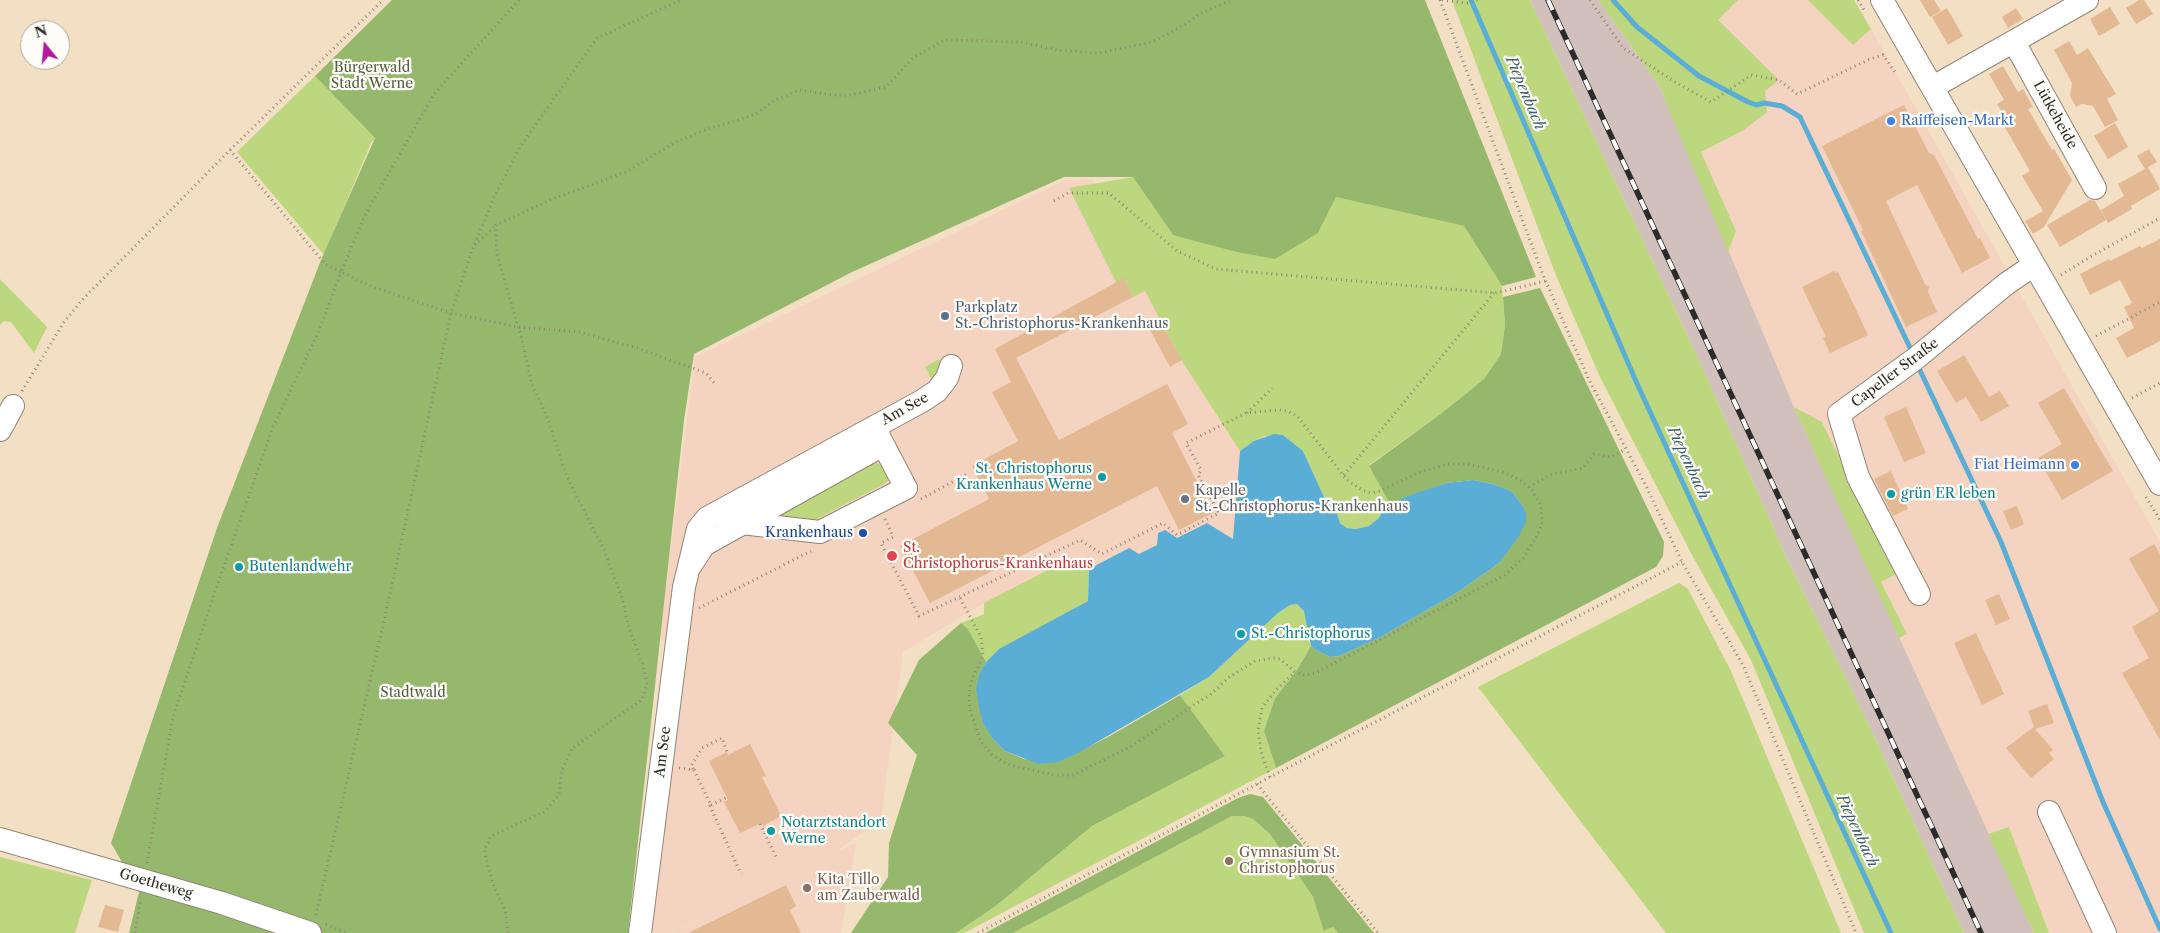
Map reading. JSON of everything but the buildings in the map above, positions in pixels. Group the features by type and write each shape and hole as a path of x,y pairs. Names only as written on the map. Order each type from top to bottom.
{"street":[{"path":"1882,0 2160,482"},
{"path":"1933,87 2086,0"},
{"name":"Lütkeheide","path":"2014,42 2095,188"},
{"name":"Capeller Straße","path":"1919,594 1858,477 1839,414 1911,362 2006,284 2034,265"},
{"name":"Am See","path":"688,570 704,545 742,523 878,436 936,391 947,378 951,366"},
{"path":"0,430 13,406"},
{"name":"Am See","path":"742,523 820,532 906,488 878,436"},
{"name":"Am See","path":"640,933 684,587 698,529 707,518 878,436"},
{"path":"2049,812 2105,933"},
{"name":"Goetheweg","path":"0,839 144,881 313,926"}],"path":[{"path":"13,406 45,350 82,300 230,150 384,0"},
{"path":"135,933 173,717 273,427 318,333 365,215 434,94 519,0"},
{"path":"313,926 388,603 451,312 472,248 494,197 521,145 597,38 681,0"},
{"path":"472,248 496,225 555,198 626,172 680,140 756,114 775,100 800,90 833,95 850,95 886,87 913,58 944,40 1020,42 1057,50 1099,53 1152,42 1202,13 1232,0"},
{"path":"1478,0 1467,3 1441,0 1546,282 1589,380 1645,484 1682,562 1743,665 1856,933"},
{"path":"1590,0 1624,48 1675,82 1711,102 1751,75 1779,80 1797,94 1870,59 1883,55 1895,72"},
{"path":"230,150 326,264 341,272 373,287 451,312 518,326 579,332 637,348 706,373 716,385"},
{"path":"1054,201 1068,193 1109,193 1177,251 1216,269 1495,293 1546,282"},
{"path":"2046,284 2160,218"},
{"path":"496,225 497,254 518,326 532,386 546,414 567,477 610,567 623,601 628,624 647,684 642,700 572,748 562,770 559,794 544,812 491,836 484,850 494,887 505,910 508,933"},
{"path":"1344,476 1495,293"},
{"path":"2080,344 2160,302"},
{"path":"2116,406 2160,383"},
{"path":"884,518 893,537 881,543 919,616 1080,540 1102,554 1163,522 1177,535 1220,513 1198,475 1200,470 1186,443 1246,413 1272,388"},
{"path":"960,598 981,637 982,655 971,682 969,695 970,710 981,742 993,756 1010,765 1054,775 1073,774 1128,748 1211,694 1228,678 1255,661 1273,658 1280,659 1295,672 1304,675 1315,673 1504,575 1523,558 1536,538 1542,524 1541,506 1528,487 1520,480 1503,472 1467,464 1448,464 1418,473 1388,488 1372,493 1354,486 1344,476 1298,417 1278,410 1246,413"},
{"path":"1528,487 1550,475 1583,468 1594,454 1611,458 1626,449"},
{"path":"698,609 812,550"},
{"path":"978,933 1270,777 1682,562"},
{"path":"1270,777 1261,752 1258,730 1262,708 1276,690 1295,672"},
{"path":"728,755 722,738 702,748 692,766 712,805 710,806 741,874"},
{"path":"678,759 676,768 694,770"},
{"path":"1257,784 1378,933"},
{"path":"712,805 728,797"},
{"path":"760,824 776,857"}],"shaded area":[{"path":"1530,0 1598,0 1659,85 1794,407 2034,933 1964,933 1871,729 1789,563 1698,358"},
{"path":"1738,0 1808,0 1853,45 1871,29 2160,542 2160,933 2049,933 2009,828 1988,834 1899,638 1907,634 1881,581 1895,574 1822,422 1794,407 1728,252 1736,231 1701,152 1744,130 1717,19"},
{"name":"St. Christophorus-Krankenhaus","path":"1092,179 1240,451 1233,539 1207,523 1138,555 1129,548 1089,569 1071,558 984,603 903,652 881,819 836,852 856,843 841,933 674,933 720,909 672,933 651,933 690,627 659,642 695,357 1065,180"}],"green space":[{"name":"Stadtwald","path":"392,0 1425,0 1536,277 1502,286 1464,226 1336,197 1318,233 1275,259 1237,252 1173,235 1133,177 1064,177 852,272 694,354 684,420 628,933 129,933 139,892 111,843 217,528 321,260 375,138 315,76"},
{"path":"1452,0 1530,0 1698,358 1789,563 1871,729 1964,933 1864,933 1751,660 1692,555 1600,377 1557,278"},
{"path":"1598,0 1738,0 1718,20 1779,80 1765,91 1767,112 1744,130 1701,152 1736,231 1728,252 1659,85"},
{"path":"1808,0 1854,0 1871,29 1853,45"},
{"path":"315,76 375,138 371,143 324,255 237,152"},
{"path":"1133,177 1173,235 1318,233 1336,197 1464,226 1502,286 1505,325 1501,354 1484,379 1442,413 1369,465 1390,504 1383,510 1380,518 1369,526 1356,529 1347,528 1340,523 1335,507 1324,497 1303,451 1283,435 1264,436 1240,451 1182,361 1145,291 1133,297 1128,287 1110,289 1116,282 1069,188"},
{"path":"0,279 47,327 34,353 11,322 4,321 0,325"},
{"path":"1540,288 1664,542 1663,556 1656,567 1276,768 1264,731 1275,698 1297,670 1311,646 1330,657 1339,656 1379,638 1458,592 1499,563 1521,503 1511,491 1493,484 1473,480 1447,483 1390,504 1369,466 1442,413 1484,379 1501,354 1505,325 1503,297"},
{"path":"939,359 944,369 933,382 925,367"},
{"path":"1794,407 1822,422 1896,574 1881,582 1907,634 1899,638"},
{"path":"871,462 877,463 886,469 889,475 888,481 811,522 777,521 774,513"},
{"path":"1071,558 1089,569 1088,601 1000,649 986,662 968,629 961,623 984,614 984,603"},
{"path":"1679,583 1688,589 1731,671 1841,933 1666,933 1478,687"},
{"path":"1297,604 1304,611 1307,618 1308,639 1311,646 1297,670 1275,698 1264,731 1276,768 964,933 956,933 997,905 1092,826 1225,756 1180,695 1209,677 1278,613 1290,605"},
{"path":"961,623 968,629 986,662 980,672 992,738 1005,751 1024,759 1059,762 1110,736 1180,695 1225,756 1092,826 997,905 956,933 851,933 888,877 889,843 917,755 888,723 919,660"},
{"path":"1250,794 1263,797 1374,933 1338,933 1333,927 1324,931 1313,897 1270,834 1253,819 1245,816 1232,816 1013,933 985,933 1238,798"},
{"name":"Gymnasium St. Christophorus","path":"1232,816 1245,816 1253,819 1270,834 1313,897 1325,931 1333,927 1338,933 1013,933"},
{"path":"2009,827 2049,933 2034,933 1988,834"},
{"path":"0,857 92,880 75,933 0,933"}],"water":[{"path":"1274,434 1283,435 1303,451 1324,497 1335,507 1340,523 1347,528 1356,529 1369,526 1379,518 1383,510 1390,504 1413,494 1447,483 1473,480 1493,484 1511,491 1521,503 1526,513 1526,522 1519,536 1499,563 1458,592 1379,638 1339,656 1330,657 1311,646 1304,611 1297,604 1290,605 1278,613 1209,677 1080,752 1059,762 1039,764 1005,751 992,738 983,723 979,708 976,689 980,672 986,662 999,649 1088,601 1089,569 1129,548 1139,554 1157,545 1158,533 1165,530 1177,538 1207,523 1233,539 1240,451 1254,441"}],"waterway":[{"name":"Piepenbach","path":"1471,0 1639,388 1891,933"},
{"path":"1613,0 1637,27 1699,76 1748,102 1756,105 1764,103 1782,106 1800,117 1913,354"},
{"path":"1917,364 2001,542 2103,802 2160,929"}],"railway":[{"path":"1548,0 1981,933"}],"place":[{"name":"Raiffeisen-Markt","path":"1891,121"},
{"name":"Parkplatz St.-Christophorus-Krankenhaus","path":"945,316"},
{"name":"Fiat Heimann","path":"2075,465"},
{"name":"St. Christophorus Krankenhaus Werne","path":"1102,477"},
{"name":"grün ER leben","path":"1891,494"},
{"name":"Kapelle St.-Christophorus-Krankenhaus","path":"1185,499"},
{"name":"Krankenhaus","path":"863,533"},
{"name":"St. Christophorus-Krankenhaus","path":"892,556"},
{"name":"Butenlandwehr","path":"239,567"},
{"name":"St.-Christophorus","path":"1241,634"},
{"name":"Notarztstandort Werne","path":"771,831"},
{"name":"Gymnasium St. Christophorus","path":"1229,861"},
{"name":"Kita Tillo am Zauberwald","path":"807,888"}],"park label":[{"name":"Bürgerwald Stadt Werne","path":"372,76"}]}
